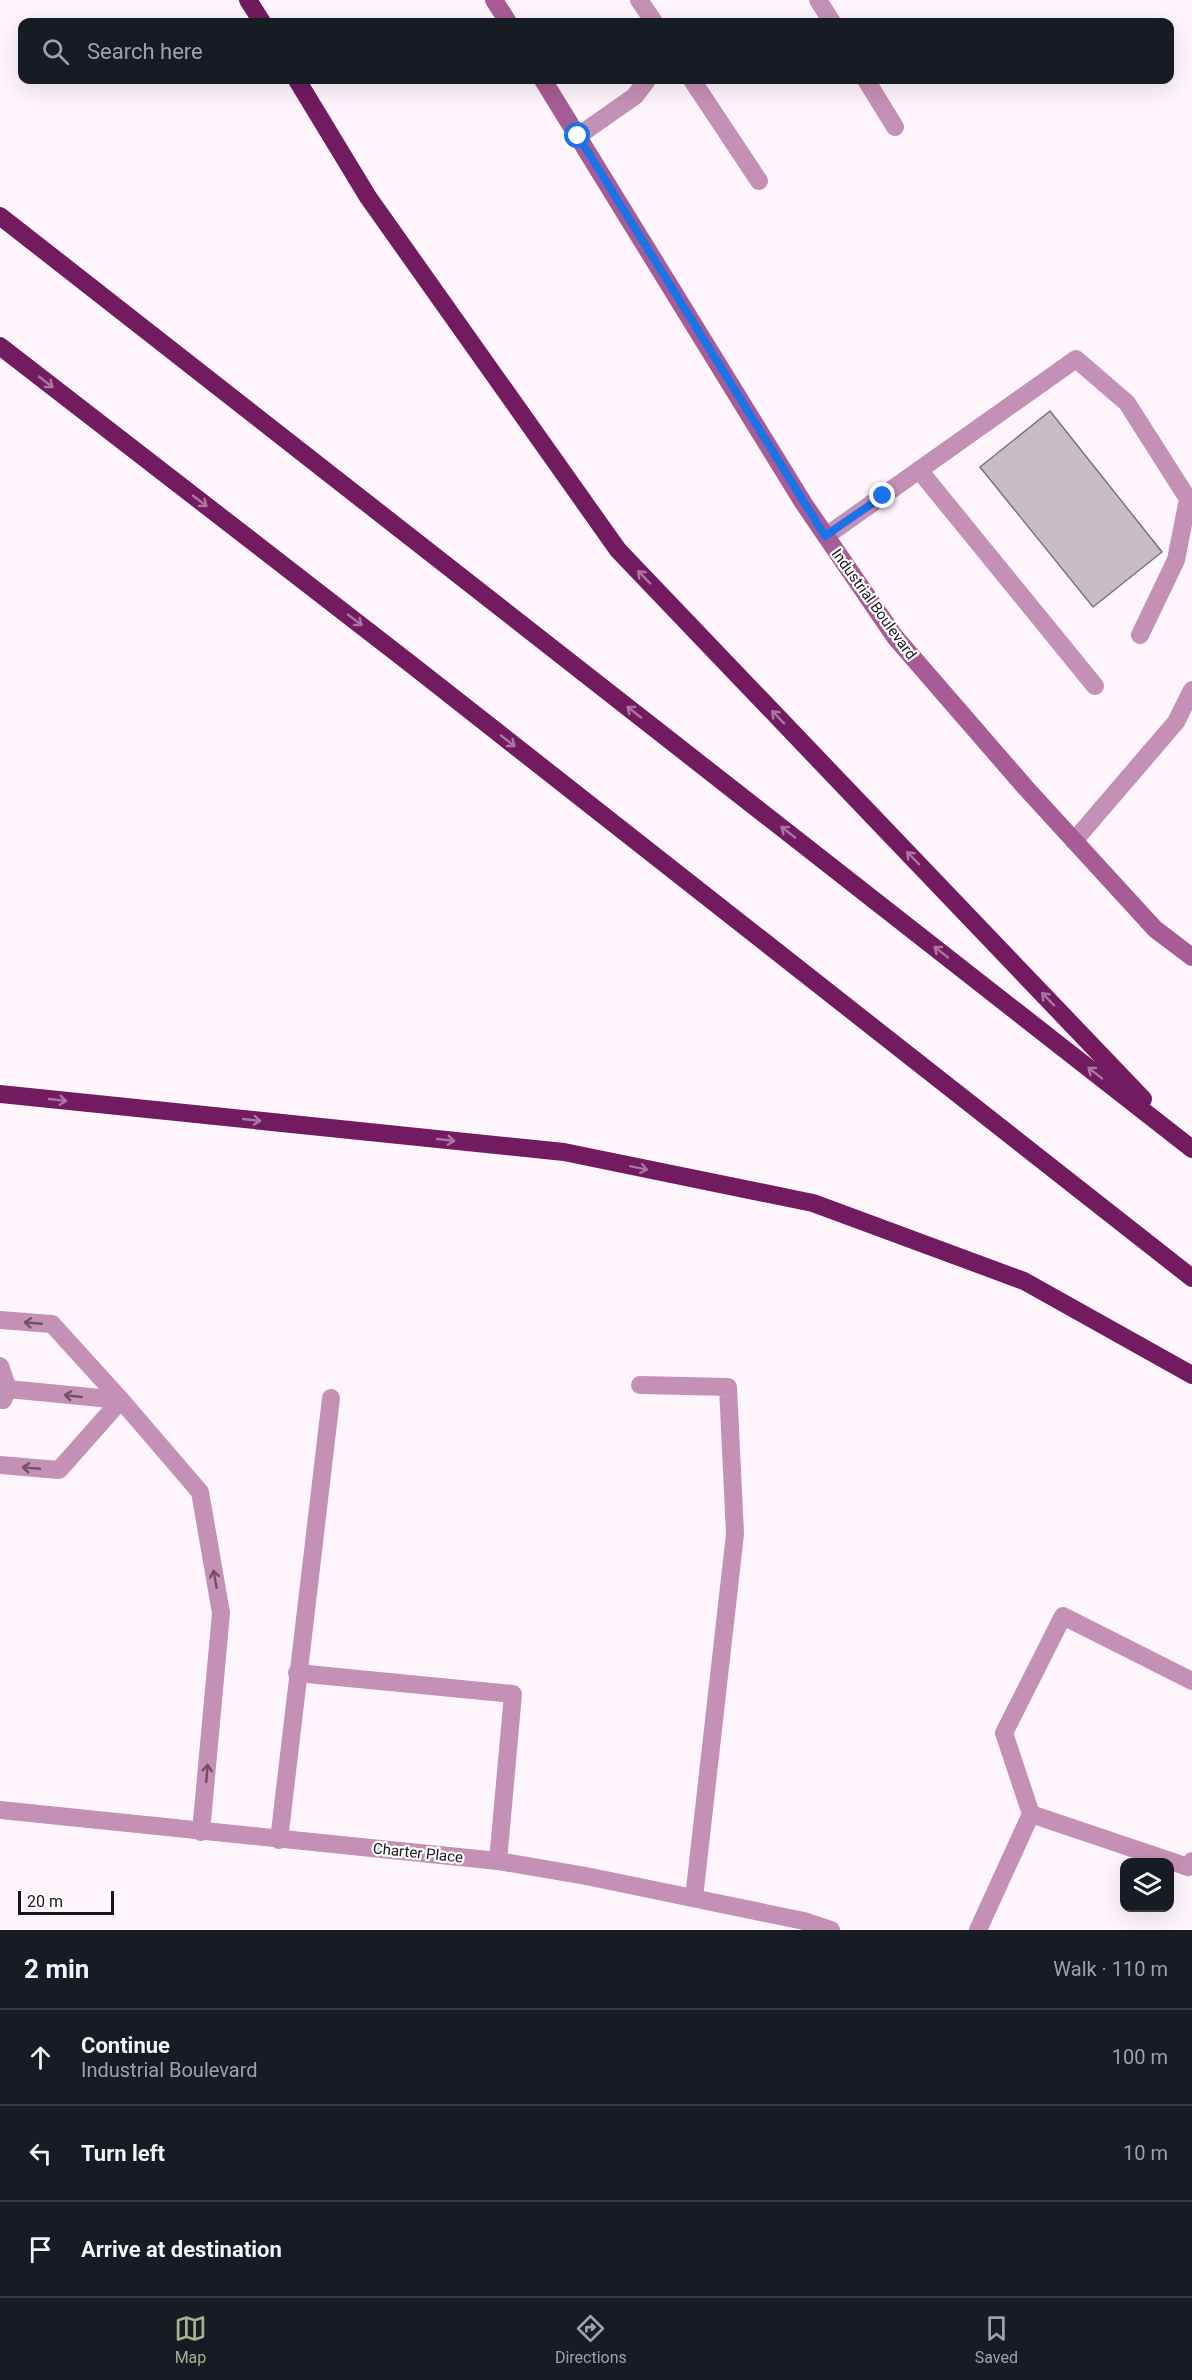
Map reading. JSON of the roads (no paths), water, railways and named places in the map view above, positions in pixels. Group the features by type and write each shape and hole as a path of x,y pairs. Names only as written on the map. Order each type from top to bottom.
{"highway":[{"path":"248,0 259,18"},
{"path":"299,84 368,197 618,550 1191,1148"},
{"path":"0,216 1191,1148"},
{"path":"0,346 412,665 1192,1278"},
{"path":"0,1094 564,1152 813,1203 1024,1281 1192,1375"}],"street":[{"path":"494,0 505,18"},
{"path":"639,0 652,18"},
{"path":"653,0 655,18"},
{"path":"818,0 829,18"},
{"name":"Industrial Boulevard","path":"546,84 825,536 895,636 1155,930 1192,957"},
{"path":"578,136 635,96 644,84"},
{"path":"695,84 759,181"},
{"path":"868,84 895,127"},
{"path":"825,536 1076,358 1127,403 1188,499 1176,560 1140,635"},
{"path":"919,470 1095,686"},
{"path":"1074,841 1176,722 1192,690"},
{"path":"0,1320 52,1324 200,1492 221,1613 201,1832"},
{"path":"0,1365 3,1388 0,1406"},
{"path":"640,1385 728,1388 735,1534 694,1898"},
{"path":"3,1388 121,1400"},
{"path":"279,1840 297,1673 332,1398"},
{"path":"0,1465 58,1470 121,1400"},
{"path":"978,1930 1031,1814 1004,1733 1063,1616 1192,1681"},
{"path":"297,1673 513,1694 498,1862"},
{"name":"Charter Place","path":"0,1810 498,1862 586,1876 694,1898 831,1930"},
{"path":"1031,1814 1188,1867 1192,1861"}]}
